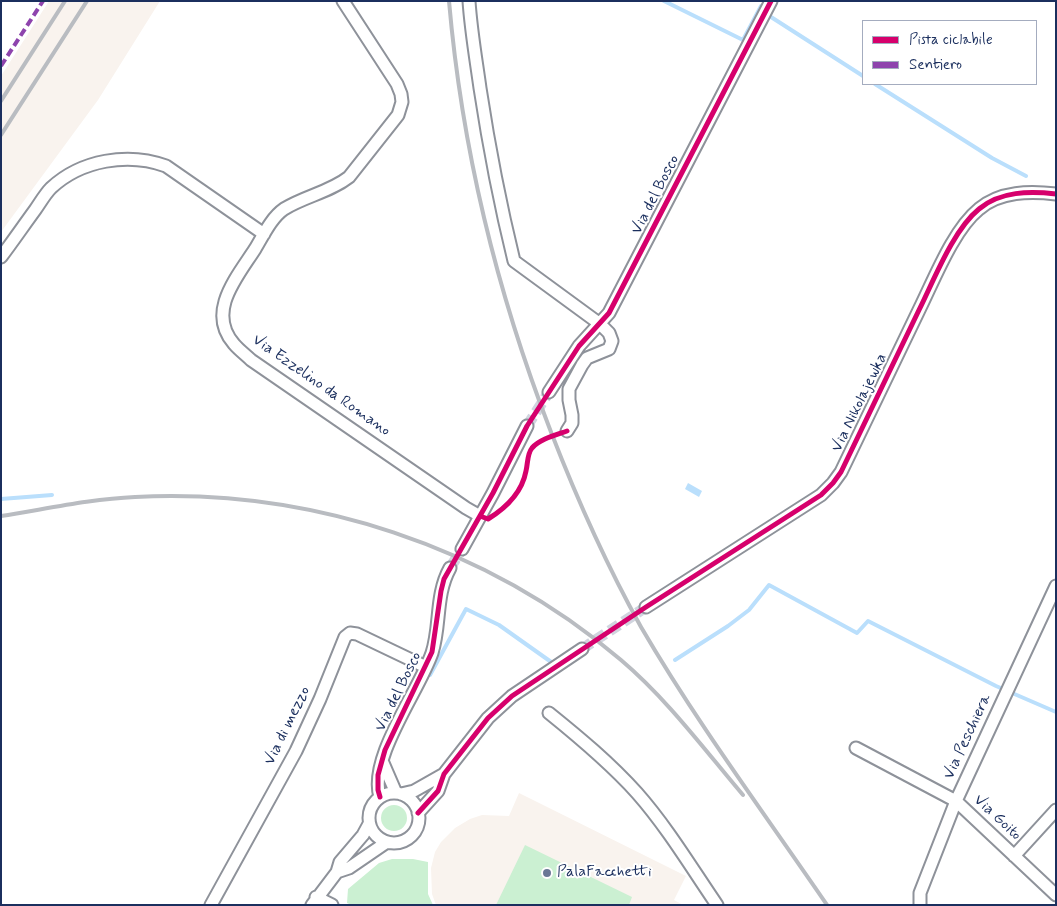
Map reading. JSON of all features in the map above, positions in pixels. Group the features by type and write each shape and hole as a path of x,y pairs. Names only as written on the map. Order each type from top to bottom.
{"street":[{"name":"Via Ezzelino da Romano","path":"343,1 397,84 401,94 401,109 393,122 349,177 340,184 285,208 273,220 228,291 223,318 228,336 234,345 251,360 480,516"},
{"path":"469,1 471,26 490,149 499,199 514,261 600,324 612,336 612,345 604,352 586,358 569,389 572,423 567,431"},
{"name":"Via del Bosco","path":"549,392 579,346 609,313 771,1"},
{"path":"1,257 50,189 76,171 98,163 119,160 140,160 166,166 264,234"},
{"name":"Via Nikolajewka","path":"646,607 821,495 840,472 944,259 965,224 980,208 1005,195 1036,192 1056,194"},
{"path":"462,549 527,426"},
{"name":"Via del Bosco","path":"380,797 377,784 385,750 432,652 441,591 444,579 450,568"},
{"name":"Via Peschiera","path":"920,905 920,893 956,801 1056,586"},
{"name":"Via di mezzo","path":"211,905 296,751 345,638 350,632 426,667"},
{"path":"369,824 376,835 387,842 397,842 410,836 416,827 418,813 438,791 444,774 488,718 512,696 582,649"},
{"path":"549,713 594,749 637,793 667,831 717,905"},
{"name":"Via Goito","path":"856,748 956,801 1056,895"},
{"path":"383,763 398,794 412,801 418,813"},
{"path":"332,905 314,901 337,872 340,862 363,835 369,824 370,809 374,802 386,794 414,791 444,774"},
{"path":"1014,856 1056,810"},
{"path":"337,872 349,868 387,842"}],"shaded area":[{"path":"49,1 160,1 98,100 1,232 1,76"},
{"path":"519,793 686,876 674,900 683,905 436,905 432,894 431,868 435,852 441,842 455,828 470,819 482,815 509,816"}],"green space":[{"path":"394,805 403,809 407,818 403,827 394,831 385,827 381,818 385,809"},
{"name":"PalaFacchetti","path":"525,845 632,897 629,905 496,905"},
{"path":"392,859 413,859 428,862 428,894 433,905 351,905 347,903 348,889 379,863"}],"water":[{"path":"688,483 702,491 699,497 685,489"}],"waterway":[{"path":"664,1 743,40 761,6"},
{"path":"771,17 862,75"},
{"path":"877,85 992,158 1026,176"},
{"path":"1,499 52,495"},
{"path":"675,660 728,626 749,610 769,585 857,633 868,621 996,686 1056,712"},
{"path":"430,675 466,609 499,625 554,664"}],"tunnel":[{"path":"527,426 549,392"},
{"path":"450,568 462,549"},
{"path":"582,649 646,607"}],"railway":[{"path":"1,101 65,1"},
{"path":"1,135 87,1"},
{"path":"449,1 463,112 473,166 498,274 532,380 571,482 616,579 662,663 827,905"},
{"path":"1,516 118,498 201,497 266,503 330,515 393,532 454,556 513,585 569,620 621,660 654,691 743,795"}],"marked path":[{"path":"1,66 43,1"}],"cycle path":[{"path":"380,797 378,775 385,750 432,652 444,579 493,493 527,426 579,346 609,313 771,1"},
{"path":"418,813 438,791 444,774 488,718 512,696 646,607 821,495 841,472 945,256 961,229 979,209 996,199 1026,193 1056,194"},
{"path":"480,516 488,519 501,510 517,493 524,479 530,450 535,445 567,431"}],"place":[{"name":"PalaFacchetti","path":"547,873"}]}
